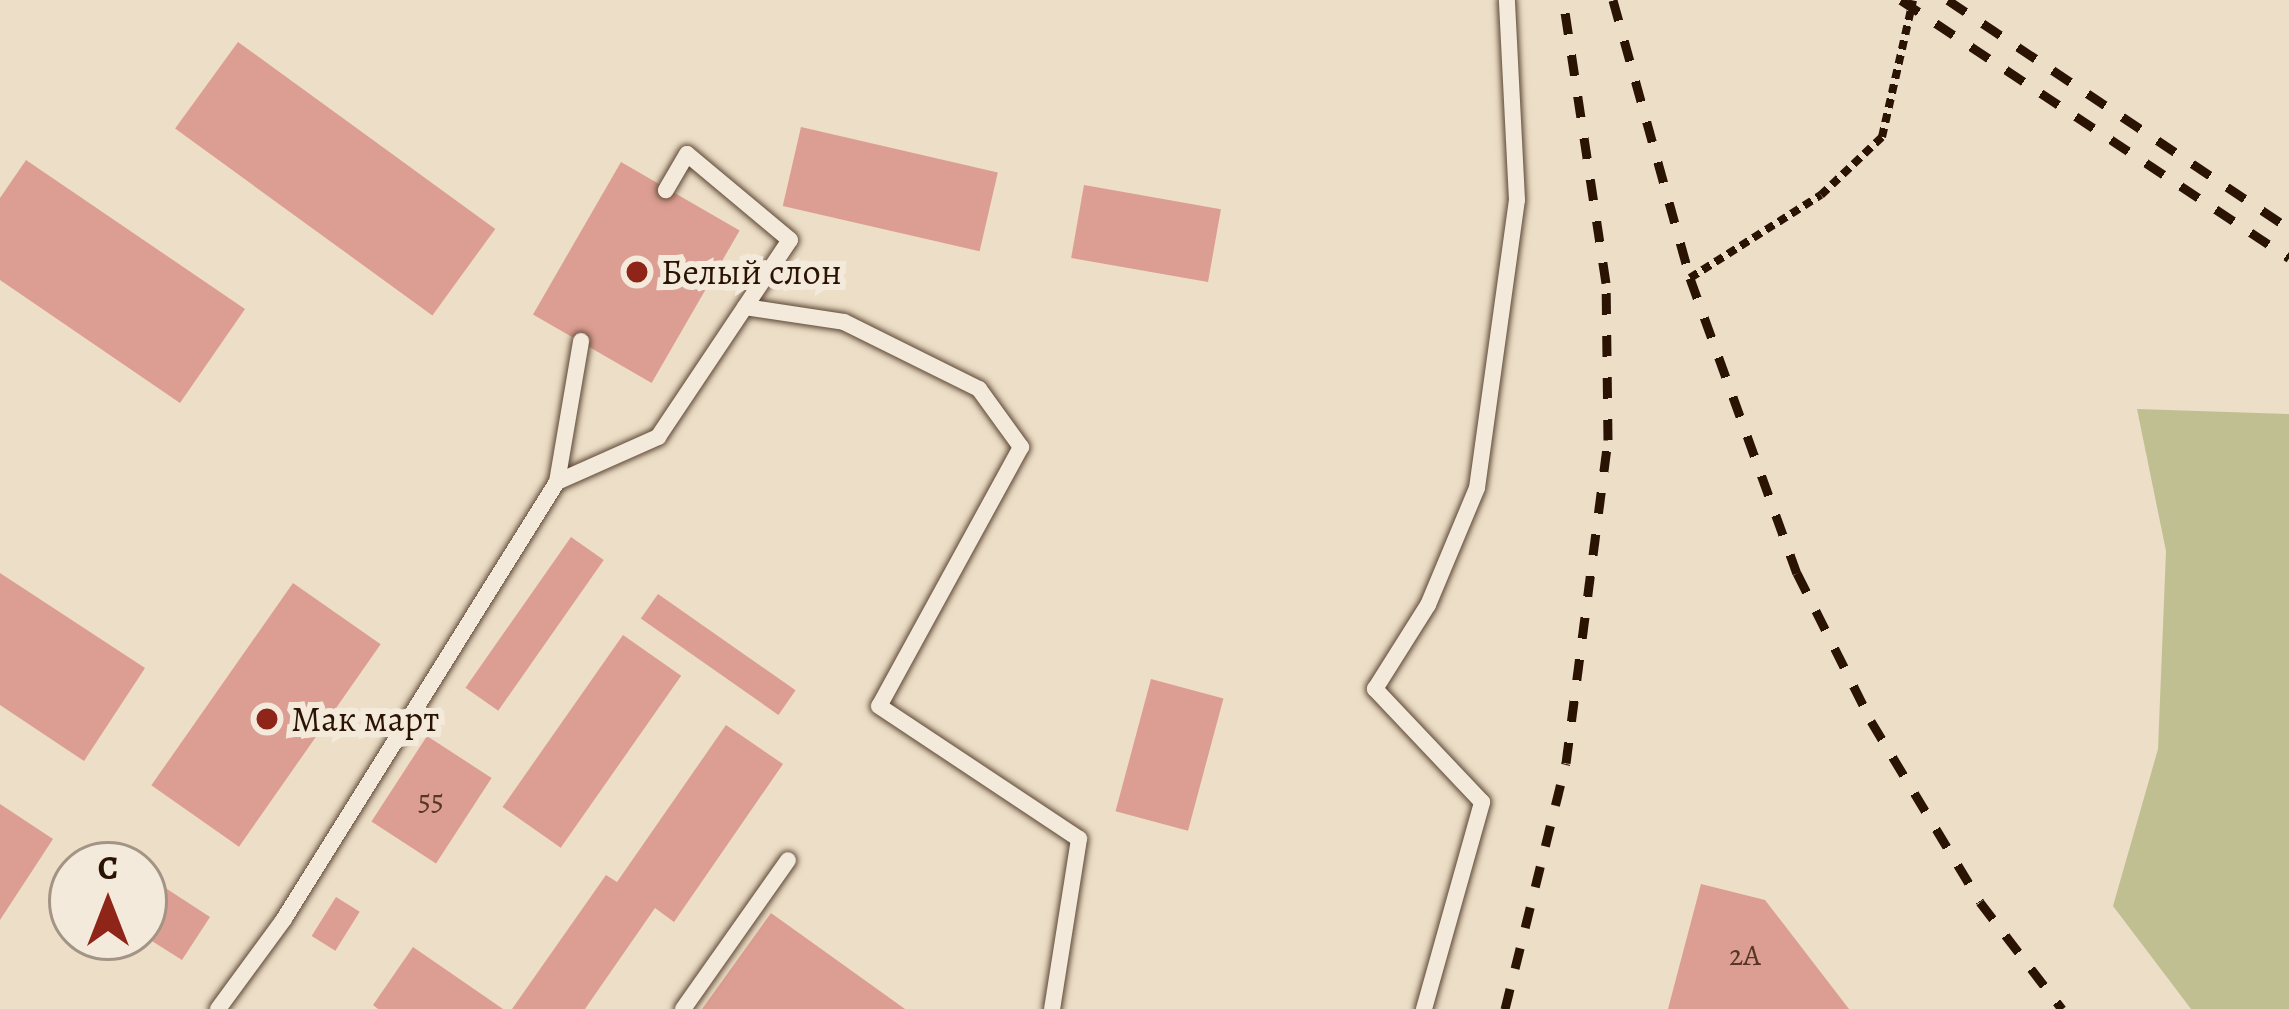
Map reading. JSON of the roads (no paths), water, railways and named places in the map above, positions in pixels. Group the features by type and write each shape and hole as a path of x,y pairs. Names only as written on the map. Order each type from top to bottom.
{"lane":[{"path":"1424,1009 1482,802 1375,689 1428,605 1477,488 1516,200 1507,0"},
{"path":"556,482 658,436 790,240 687,154 667,190"},
{"path":"745,307 844,322 979,389 1021,447 879,706 1079,839 1052,1009"},
{"path":"218,1009 284,919 556,482 581,341"},
{"path":"683,1009 788,860"}],"railway":[{"path":"1505,1009 1566,763 1608,440 1606,283 1563,0"},
{"path":"1613,0 1690,278 1797,573 1871,721 1980,902 2062,1009"},
{"path":"1901,0 2289,258"},
{"path":"1948,0 2289,228"}],"place":[{"name":"Белый слон","path":"637,272"},
{"name":"Мак март","path":"267,719"}]}
